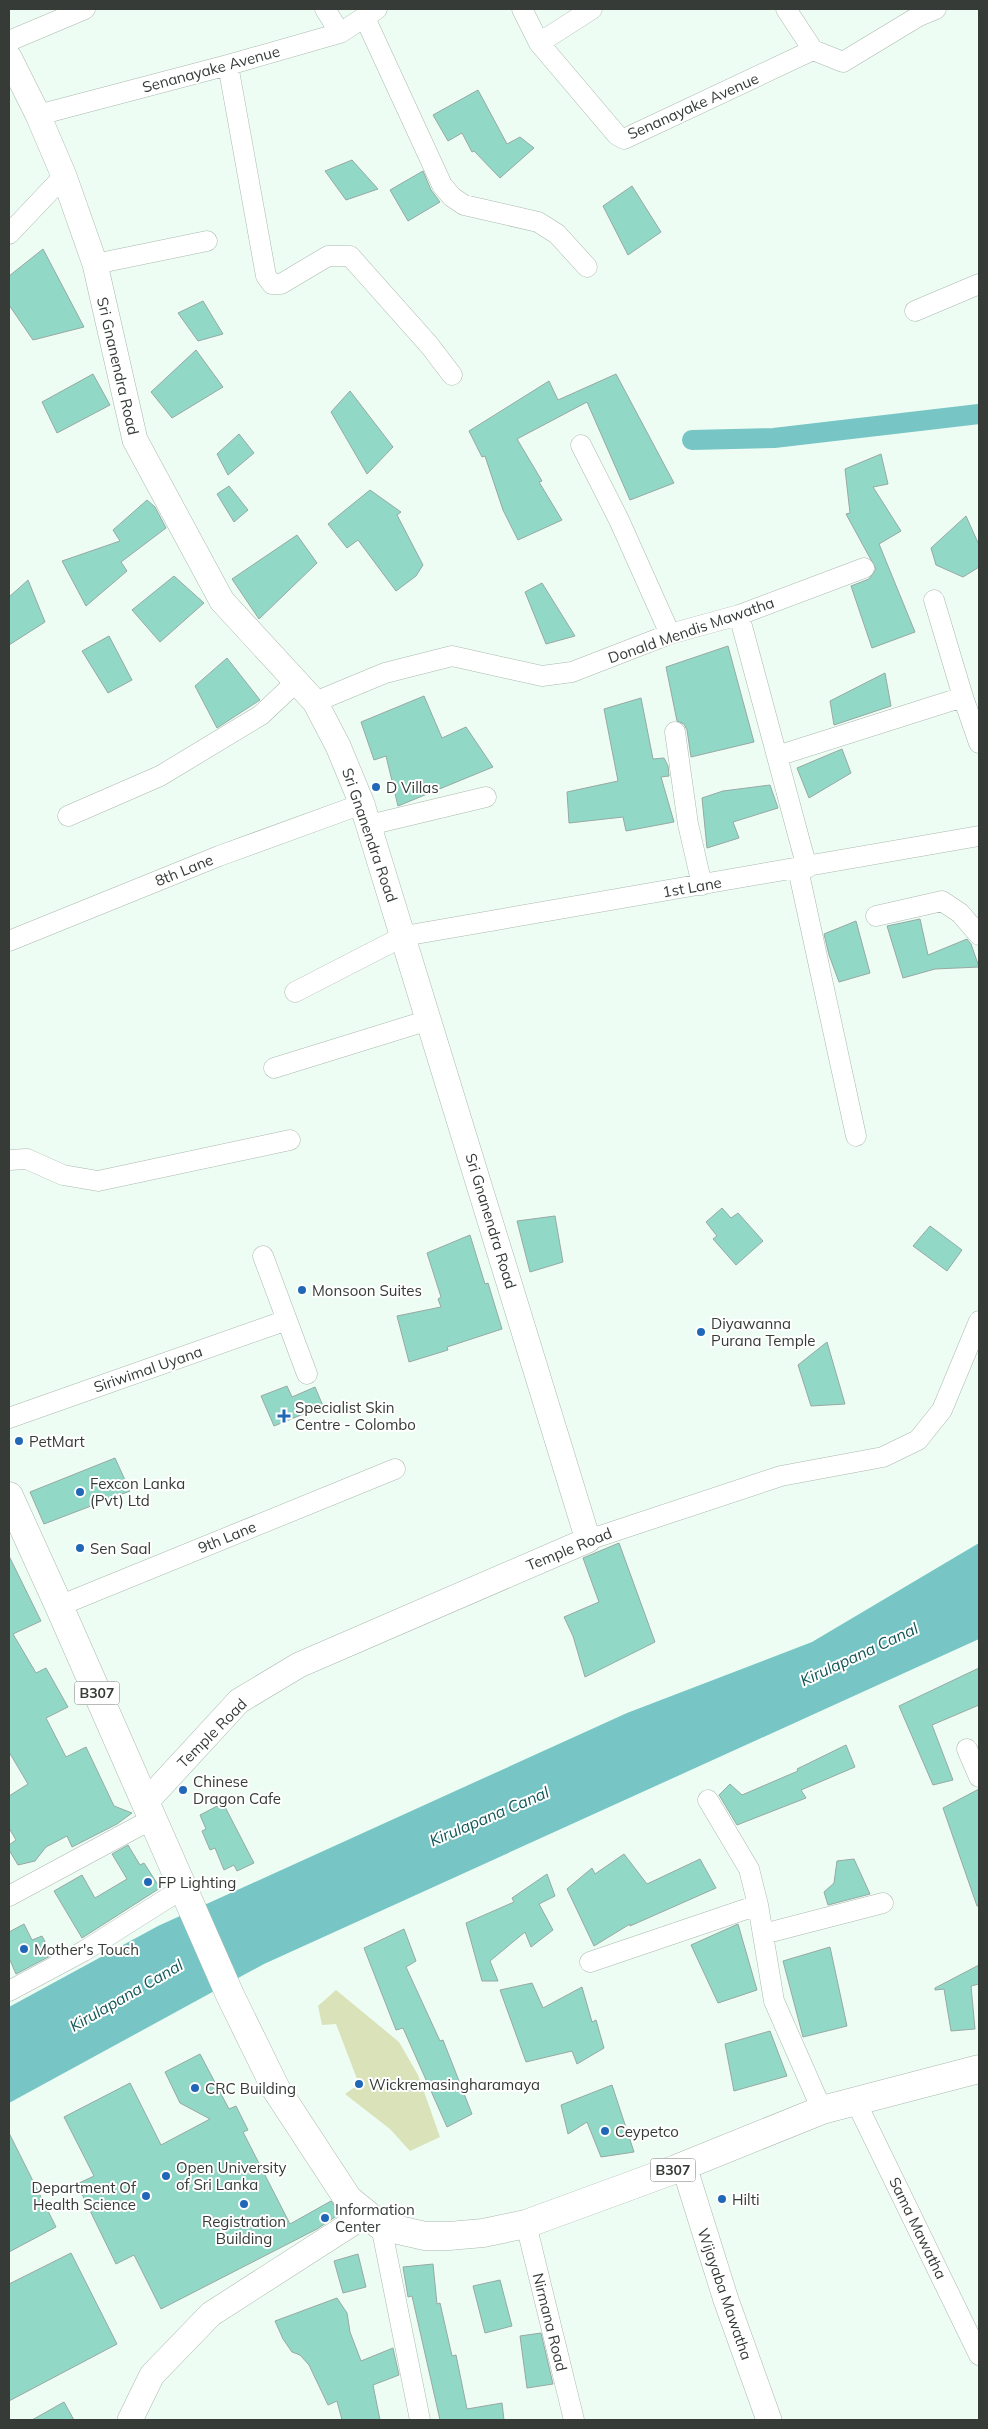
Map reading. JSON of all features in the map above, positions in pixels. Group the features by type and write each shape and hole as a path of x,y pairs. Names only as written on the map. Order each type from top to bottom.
{"main road":[{"name":"B307","path":"9,1496 60,1606 230,1995 276,2089 348,2200 373,2221 425,2236 483,2233 526,2224 684,2166 822,2110 979,2069"}],"street":[{"path":"9,42 85,9"},
{"path":"325,9 340,33"},
{"name":"Senanayake Avenue","path":"522,9 539,43 617,135 624,139 813,50"},
{"path":"539,43 592,9"},
{"path":"786,9 813,50 843,62 920,16 936,9"},
{"path":"371,14 442,185 452,197 464,205 538,222 557,234 587,267"},
{"name":"Senanayake Avenue","path":"38,115 228,65 340,33 371,14"},
{"name":"Sri Gnanendra Road","path":"9,57 38,115 64,176 95,264 135,440 222,601 315,702 338,746 366,815 588,1540"},
{"path":"228,65 266,276 272,284 281,284 328,256 341,254 350,256 430,346 452,375"},
{"path":"9,234 64,176"},
{"path":"95,264 207,241"},
{"path":"915,311 979,284"},
{"path":"580,445 619,520 670,634"},
{"name":"Donald Mendis Mawatha","path":"315,702 385,673 452,656 542,676 572,672 670,634 738,615 864,568"},
{"path":"934,600 979,743"},
{"path":"738,615 778,756 856,1136"},
{"path":"68,816 160,776 261,715 296,682"},
{"path":"778,756 963,697"},
{"path":"676,732 688,824 702,886"},
{"name":"8th Lane","path":"9,941 219,856 366,815 486,796"},
{"name":"1st Lane","path":"295,992 404,936 702,886 979,836"},
{"path":"876,916 942,902 960,913 979,935"},
{"path":"274,1068 430,1020"},
{"path":"9,1160 27,1159 63,1175 98,1180 290,1140"},
{"path":"264,1256 306,1374"},
{"name":"Siriwimal Uyana","path":"9,1418 287,1320"},
{"name":"Temple Road","path":"148,1811 239,1701 300,1665 588,1540 781,1476 883,1458 918,1440 942,1410 979,1322"},
{"name":"9th Lane","path":"60,1606 395,1469"},
{"path":"967,1749 979,1777"},
{"path":"708,1800 749,1869 758,1905 774,2001 822,2110"},
{"path":"9,1896 148,1811"},
{"path":"9,1991 84,1951 183,1890"},
{"path":"762,1934 883,1903"},
{"path":"590,1962 758,1905"},
{"name":"Sama Mawatha","path":"856,2102 978,2350"},
{"name":"Wijayaba Mawatha","path":"684,2166 726,2300 769,2420"},
{"path":"130,2420 152,2375 211,2314 373,2221 420,2420"},
{"name":"Nirmana Road","path":"526,2224 574,2420"}],"green space":[{"path":"336,1990 399,2042 418,2075 440,2137 410,2151 390,2129 345,2094 359,2084 336,2024 322,2025 318,2006"}],"water":[{"name":"Kirulapana Canal","path":"979,1543 979,1639 264,1964 9,2103 9,2007 158,1926 627,1713 812,1642"}],"building":[{"path":"478,90 507,144 520,137 534,148 500,178 474,151 472,152 462,133 448,141 433,115"},
{"path":"352,160 378,189 346,200 325,171"},
{"path":"423,171 431,190 440,202 408,221 390,190"},
{"path":"632,186 661,232 628,255 603,206"},
{"path":"43,249 84,327 33,340 9,305 9,276"},
{"path":"203,301 223,334 198,341 178,313"},
{"path":"196,350 223,387 172,418 151,392"},
{"path":"93,374 110,405 57,433 42,402"},
{"path":"616,374 674,483 630,500 587,402 517,439 542,481 539,482 562,520 518,540 503,510 485,456 482,457 469,431 549,381 558,400"},
{"path":"350,391 393,447 367,474 331,412"},
{"path":"239,434 254,453 228,475 217,454"},
{"path":"881,454 888,484 873,487 901,531 879,544 915,632 872,648 851,586 869,579 876,569 846,514 850,513 845,469"},
{"path":"229,486 248,510 234,522 217,494"},
{"path":"370,490 401,512 397,515 423,565 416,576 396,591 358,540 347,548 328,524"},
{"path":"147,500 155,507 166,528 121,562 127,571 86,606 62,561 120,541 113,530"},
{"path":"966,516 979,545 979,567 963,577 936,565 931,548"},
{"path":"297,535 317,563 259,619 232,579"},
{"path":"174,576 204,603 160,642 132,610"},
{"path":"28,580 45,622 9,645 9,597"},
{"path":"542,583 575,636 546,644 525,592"},
{"path":"109,636 132,680 108,693 82,651"},
{"path":"728,646 754,742 691,757 687,730 684,724 677,721 666,667"},
{"path":"227,658 260,700 217,728 195,686"},
{"path":"885,673 891,706 834,725 830,701"},
{"path":"424,696 442,738 466,727 493,767 398,806 386,756 374,760 361,722"},
{"path":"641,698 653,759 664,758 668,766 669,776 661,777 674,822 626,831 623,817 569,823 567,792 618,781 604,709"},
{"path":"842,749 851,773 809,798 797,768"},
{"path":"770,785 778,808 733,822 739,838 707,848 702,798 723,791"},
{"path":"920,919 928,955 967,939 971,944 979,967 935,969 903,978 887,926"},
{"path":"856,921 870,973 839,982 824,934"},
{"path":"722,1208 731,1218 738,1213 763,1241 736,1265 713,1239 717,1236 706,1222"},
{"path":"555,1216 563,1262 530,1272 517,1221"},
{"path":"930,1226 962,1250 947,1271 913,1246"},
{"path":"470,1235 485,1284 488,1283 502,1329 447,1347 448,1350 409,1362 397,1316 441,1307 438,1299 441,1297 427,1253"},
{"path":"827,1342 845,1404 811,1406 798,1365"},
{"name":"Specialist Skin Centre - Colombo","path":"287,1386 292,1397 315,1387 323,1406 274,1426 261,1396"},
{"name":"Fexcon Lanka (Pvt) Ltd","path":"115,1458 130,1491 44,1524 30,1492"},
{"path":"619,1543 655,1642 585,1677 573,1636 564,1617 599,1602 583,1558"},
{"path":"9,1556 41,1621 13,1634 36,1673 46,1668 68,1707 46,1718 66,1757 86,1747 114,1806 132,1813 117,1824 72,1847 67,1836 46,1847 35,1861 18,1865 9,1850 9,1845 16,1840 9,1828 9,1796 28,1784 9,1752"},
{"path":"979,1668 979,1705 932,1725 953,1780 933,1785 899,1706"},
{"path":"846,1745 855,1767 801,1790 806,1798 737,1825 719,1795 730,1784 742,1795 798,1771 797,1769"},
{"path":"979,1789 979,1906 977,1906 943,1808"},
{"path":"223,1803 254,1863 237,1871 234,1865 224,1870 215,1848 210,1850 202,1831 206,1829 200,1815"},
{"path":"128,1845 140,1865 144,1863 160,1888 82,1938 54,1891 82,1875 95,1898 127,1879 112,1854"},
{"path":"624,1854 647,1884 700,1859 716,1888 630,1926 630,1924 594,1946 567,1889 592,1868 595,1874"},
{"path":"854,1859 870,1894 828,1905 824,1892 834,1883 837,1861"},
{"path":"547,1874 555,1896 539,1904 553,1930 531,1947 525,1932 490,1961 498,1981 482,1981 466,1923 514,1902 512,1898"},
{"path":"24,1924 32,1940 42,1936 52,1955 16,1974 9,1958 9,1932"},
{"path":"738,1924 757,1990 718,2003 691,1945"},
{"path":"404,1929 416,1961 406,1967 440,2041 443,2040 472,2114 447,2127 403,2028 396,2030 364,1948"},
{"path":"830,1947 847,2026 803,2037 783,1961"},
{"path":"979,1965 979,1984 971,1986 975,2029 951,2031 944,1989 935,1990 935,1988"},
{"path":"532,1983 543,2008 582,1987 592,2022 596,2020 604,2048 577,2064 572,2051 526,2062 500,1990"},
{"path":"770,2031 787,2076 734,2091 725,2044"},
{"path":"200,2054 229,2109 236,2106 248,2130 243,2132 290,2224 331,2201 341,2213 317,2229 161,2309 134,2255 116,2264 77,2184 94,2176 64,2117 130,2083 161,2145 210,2119 180,2103 165,2072"},
{"path":"612,2085 634,2152 601,2157 587,2122 568,2134 561,2105"},
{"path":"9,2133 56,2227 9,2252"},
{"path":"71,2253 117,2344 9,2401 9,2284"},
{"path":"358,2254 366,2287 343,2293 334,2261"},
{"path":"433,2264 437,2304 440,2303 452,2356 456,2355 467,2409 502,2403 504,2420 440,2420 412,2296 408,2297 403,2267"},
{"path":"500,2280 512,2326 485,2333 473,2286"},
{"path":"337,2298 347,2313 350,2332 361,2361 393,2348 399,2375 373,2385 380,2420 342,2420 337,2401 328,2405 309,2365 300,2355 292,2352 283,2339 275,2321"},
{"path":"541,2333 553,2384 527,2388 520,2336"},
{"path":"64,2402 74,2420 32,2420"}],"waterway":[{"path":"692,440 774,438 979,414"}],"place":[{"name":"D Villas","path":"376,787"},
{"name":"Monsoon Suites","path":"302,1290"},
{"name":"Diyawanna Purana Temple","path":"701,1332"},
{"name":"Specialist Skin Centre - Colombo","path":"284,1416"},
{"name":"PetMart","path":"19,1441"},
{"name":"Fexcon Lanka (Pvt) Ltd","path":"80,1492"},
{"name":"Sen Saal","path":"80,1548"},
{"name":"Chinese Dragon Cafe","path":"183,1790"},
{"name":"FP Lighting","path":"148,1882"},
{"name":"Mother's Touch","path":"24,1949"},
{"name":"Wickremasingharamaya","path":"359,2084"},
{"name":"CRC Building","path":"195,2088"},
{"name":"Ceypetco","path":"605,2131"},
{"name":"Open University of Sri Lanka","path":"166,2176"},
{"name":"Department Of Health Science","path":"146,2196"},
{"name":"Hilti","path":"722,2199"},
{"name":"Registration Building","path":"244,2204"},
{"name":"Information Center","path":"325,2218"}]}
